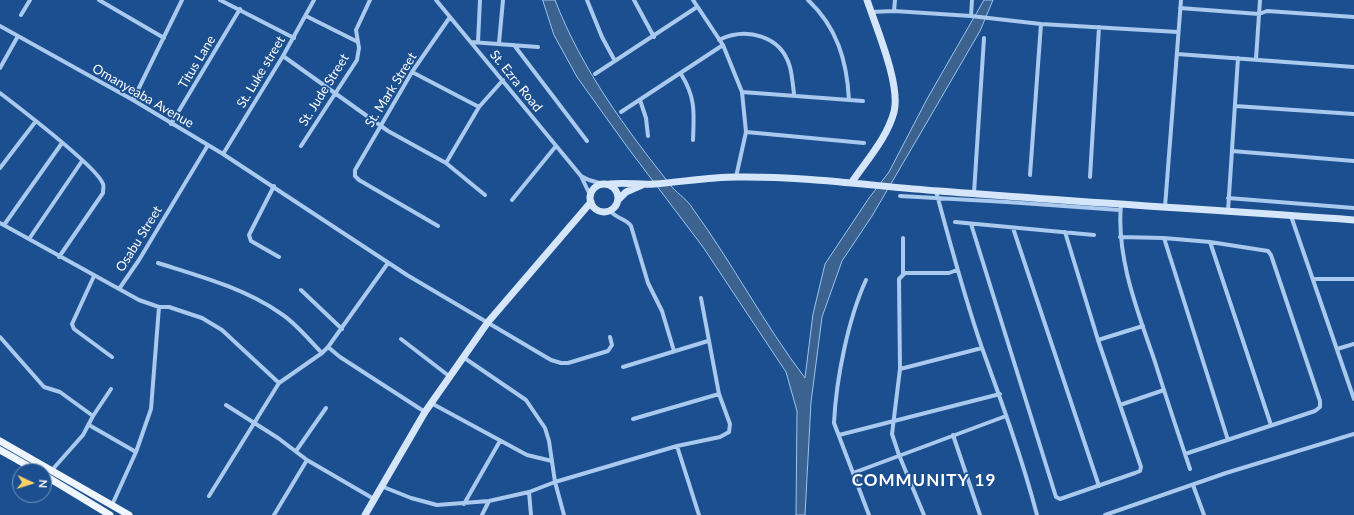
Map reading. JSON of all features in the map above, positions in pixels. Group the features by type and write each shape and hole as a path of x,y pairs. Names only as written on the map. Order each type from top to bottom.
{"main road":[{"path":"0,440 40,463"},
{"path":"0,450 23,463"},
{"path":"52,470 129,515"},
{"path":"52,480 110,515"}],"street":[{"path":"21,15 30,0"},
{"path":"99,0 164,38"},
{"path":"133,100 182,0"},
{"path":"220,0 294,38"},
{"name":"St. Luke street","path":"223,154 294,38 314,0"},
{"name":"St. Jude Street","path":"301,146 336,95 357,60 359,48 356,30 370,0"},
{"name":"St. Ezra Road","path":"436,0 581,176 591,199"},
{"path":"478,42 480,0"},
{"path":"499,43 503,0"},
{"path":"587,0 602,37 615,61"},
{"path":"634,0 654,37"},
{"path":"693,0 723,45 742,92 746,132 736,177"},
{"path":"808,0 819,12 835,37 848,75 849,100"},
{"path":"852,182 880,142 890,123 896,102 894,83 867,0"},
{"path":"894,11 895,0"},
{"path":"972,0 972,16"},
{"path":"1166,206 1181,0"},
{"path":"1256,59 1260,0"},
{"path":"595,74 654,37 697,7"},
{"path":"1180,8 1259,14 1266,11 1354,17"},
{"name":"Titus Lane","path":"171,124 240,9"},
{"path":"871,12 894,11 972,16 1041,24 1178,32"},
{"path":"306,16 358,42"},
{"name":"St. Mark Street","path":"438,226 359,180 355,176 355,170 412,72 450,17"},
{"path":"1030,175 1041,24"},
{"name":"Omanyeaba Avenue","path":"0,26 133,100 223,154 274,186 388,263 551,360 561,363 608,351 612,345 610,337"},
{"path":"1090,178 1099,27"},
{"path":"719,40 729,35 746,33 768,38 777,45 790,66 794,94"},
{"path":"0,68 18,36"},
{"path":"974,194 984,38"},
{"path":"471,42 538,47"},
{"path":"514,45 587,141"},
{"path":"622,112 723,45"},
{"path":"1177,54 1354,67"},
{"path":"283,56 380,126 446,163 485,195"},
{"path":"1228,211 1238,58"},
{"path":"412,72 479,107"},
{"path":"681,74 693,97 693,140"},
{"path":"446,163 479,107 503,80"},
{"path":"0,92 62,143 98,176 103,184 103,193 59,256"},
{"path":"742,92 794,94 863,101"},
{"path":"640,100 646,118 648,136"},
{"path":"1235,106 1354,114"},
{"path":"0,168 36,121"},
{"path":"746,132 864,143"},
{"path":"2,224 62,143"},
{"name":"Osabu Street","path":"2,224 119,289 139,260 208,145"},
{"path":"512,200 556,146"},
{"path":"1232,151 1354,161"},
{"path":"29,239 82,161"},
{"path":"581,176 589,180 606,184 617,190 619,199"},
{"path":"365,515 425,412 449,376 488,322 515,289 580,216 591,199 595,187 606,184 620,183 655,184 736,177 852,182 937,194 1121,208 1166,206 1354,220"},
{"path":"580,216 599,211 610,211 626,192 644,184"},
{"path":"274,186 249,235 251,241 279,257"},
{"path":"937,194 982,348 1000,394 1028,481 1037,515"},
{"path":"900,196 974,194 1121,208"},
{"path":"1228,198 1354,208"},
{"path":"591,199 594,208 599,211"},
{"path":"1121,208 1120,237 1126,266 1143,326 1190,469"},
{"path":"610,211 615,217 627,221 631,226 648,283 662,311 674,351"},
{"path":"1291,216 1354,399"},
{"path":"955,222 1094,235"},
{"path":"971,224 1056,497 1066,498 1140,471 1141,467 1098,340 1065,232"},
{"path":"1013,228 1100,486"},
{"path":"1120,237 1164,238 1210,242 1263,249 1268,251 1271,255 1320,401 1320,407 1315,411 1185,454"},
{"path":"903,238 903,274"},
{"path":"1164,238 1228,440"},
{"path":"1210,242 1271,425"},
{"path":"158,263 210,280 252,297 281,313 322,353"},
{"path":"209,496 279,383 322,353 328,347 388,263"},
{"path":"924,515 899,455 892,434 900,369 899,279 903,274 911,272 949,273 958,270"},
{"path":"94,276 72,324 74,329 112,357"},
{"path":"1313,279 1354,279"},
{"path":"866,280 856,304 841,371 834,423 869,515"},
{"path":"119,289 139,300 159,307 169,307 202,318 222,330 279,383"},
{"path":"301,290 342,329"},
{"path":"381,486 428,504 464,504 489,501 529,492 555,482 676,446 720,437 729,432 730,424 719,394 701,298"},
{"path":"112,505 136,452 152,402 159,307"},
{"path":"1098,340 1143,326"},
{"path":"0,337 44,387 60,392 93,416"},
{"path":"401,339 449,376"},
{"path":"623,367 708,341"},
{"path":"1337,349 1354,344"},
{"path":"328,347 340,357 425,412"},
{"path":"900,369 982,348"},
{"path":"463,357 526,400 545,428 549,441 555,482 564,515"},
{"path":"52,470 80,439 111,389"},
{"path":"1120,405 1164,390"},
{"path":"633,418 719,394"},
{"path":"839,435 1000,394"},
{"path":"431,403 527,455 552,461"},
{"path":"226,405 254,422 307,460 374,499"},
{"path":"296,451 326,408"},
{"path":"854,474 899,455 1006,416"},
{"path":"89,425 136,452"},
{"path":"1105,515 1252,464 1354,434"},
{"path":"953,435 980,515"},
{"path":"464,504 500,441"},
{"path":"676,446 698,515"},
{"path":"274,515 307,460"},
{"path":"1193,484 1204,515"},
{"path":"529,492 531,515"},
{"path":"482,515 489,501"}],"water":[{"path":"543,0 555,0 578,51 606,98 672,187 691,206 722,251 776,337 805,378 813,314 825,264 869,198 889,172 927,99 984,0 993,0 980,31 872,216 842,261 822,317 811,402 805,515 796,515 797,411 786,372 703,247 628,148 577,77 554,35"}],"district":[{"name":"COMMUNITY 19","path":"924,481"}]}
